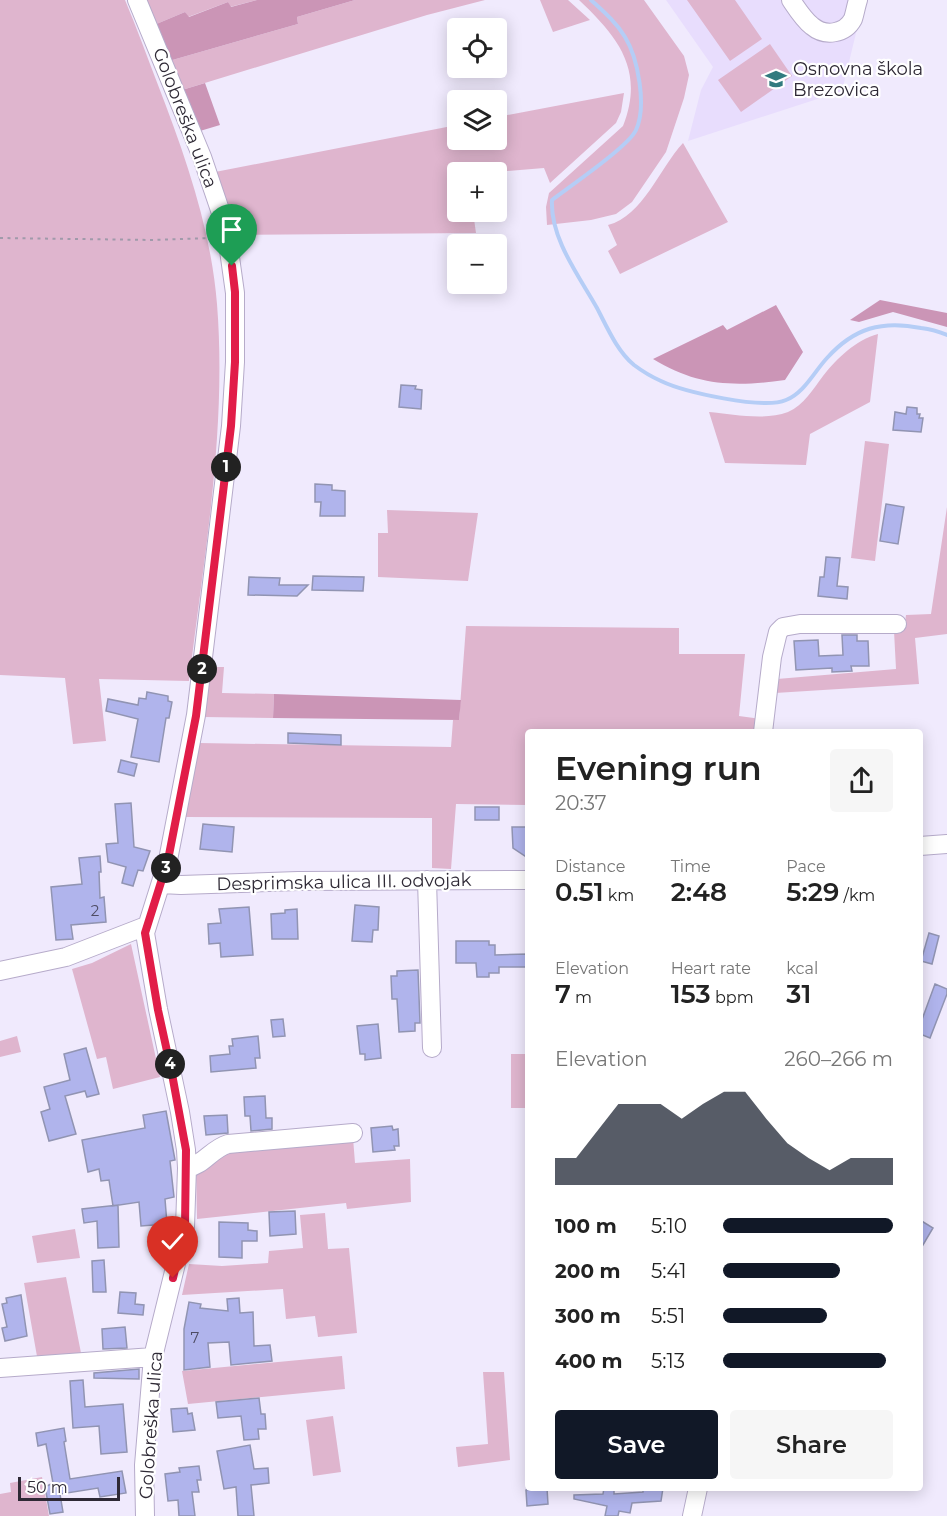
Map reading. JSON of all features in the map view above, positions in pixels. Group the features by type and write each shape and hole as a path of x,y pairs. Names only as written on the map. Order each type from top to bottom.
{"street":[{"name":"Golobreška ulica","path":"137,0 175,89 217,201 227,236 235,292 235,362 231,426 196,716 175,831 161,884 146,926 146,941 178,1103 187,1168 185,1227 153,1358 144,1465 145,1516"},
{"path":"791,0 811,26 828,33 837,32 848,26 854,17 858,0"},
{"path":"763,729 772,657 778,632 783,627 790,624 897,624"},
{"path":"923,846 947,844"},
{"path":"427,880 432,1048"},
{"name":"Desprimska ulica III. odvojak","path":"161,884 525,880"},
{"path":"0,971 66,957 146,926"},
{"path":"187,1168 200,1164 218,1147 228,1144 353,1133"},
{"path":"0,1368 153,1358"},
{"path":"692,1516 697,1491"}],"path":[{"path":"0,238 153,240 219,238"}],"shaded area":[{"path":"0,0 125,0 187,165 203,220 214,276 219,351 219,398 212,493 189,681 99,679 106,741 73,744 65,678 0,675"},
{"path":"143,0 257,0 230,7 228,2 188,17 185,12 154,25"},
{"path":"257,0 355,0 297,17 298,24 169,61 154,25 185,12 189,17 228,2 231,7"},
{"path":"355,0 485,0 427,15 182,90 169,61 298,24 297,17"},
{"path":"540,0 568,0 590,20 553,32"},
{"path":"579,0 644,0 684,56 689,75 666,152 632,202 616,214 591,220 547,225 546,207 549,193 623,126 629,106 631,88 624,56 605,27"},
{"name":"Osnovna škola Brezovica","path":"666,0 864,0 842,91 688,141 701,90 713,67"},
{"path":"687,0 735,0 762,39 730,61"},
{"path":"770,44 792,76 741,112 718,80"},
{"path":"205,83 220,125 200,131 182,90"},
{"path":"624,93 621,112 616,123 550,183 544,168 507,171 507,162 447,162 447,222 474,222 476,233 235,235 215,172 447,127 447,150 507,150 507,115"},
{"path":"683,143 728,222 620,274 608,251 617,245 608,225 620,220 641,202"},
{"path":"880,300 947,313 947,327 893,312 859,322 850,320"},
{"path":"776,305 803,352 785,380 732,384 716,382 685,375 653,359 723,325 727,330"},
{"path":"878,334 870,402 810,434 806,465 725,463 709,412 769,416 788,412 803,401 841,356 862,341"},
{"path":"865,441 889,444 875,561 851,558"},
{"path":"947,507 947,634 915,638 919,684 775,693 777,679 896,669 894,631 904,630 906,615 931,614"},
{"path":"387,510 478,513 468,581 378,577 378,533 388,533"},
{"path":"466,626 679,628 679,654 745,654 739,716 761,719 760,729 525,729 525,805 456,804 451,869 432,868 432,818 185,817 199,743 451,747 453,720 459,720"},
{"path":"210,667 224,667 222,693 274,694 273,718 204,717"},
{"path":"274,694 461,700 459,720 273,718"},
{"path":"131,944 160,1077 113,1089 106,1057 97,1059 72,969 92,963"},
{"path":"17,1036 21,1052 0,1057 0,1041"},
{"path":"511,1054 525,1054 525,1108 511,1108"},
{"path":"353,1138 355,1163 410,1159 411,1202 347,1209 346,1203 197,1219 196,1169 218,1151"},
{"path":"325,1213 328,1249 349,1248 357,1333 318,1337 315,1316 286,1319 283,1289 182,1295 189,1264 222,1266 268,1263 269,1251 303,1248 300,1215"},
{"path":"75,1229 80,1258 37,1263 32,1236"},
{"path":"66,1277 82,1358 38,1362 24,1283"},
{"path":"342,1356 345,1389 188,1404 182,1371"},
{"path":"483,1372 504,1372 510,1460 458,1467 456,1447 488,1444"},
{"path":"333,1416 341,1472 313,1476 306,1420"},
{"path":"42,1477 49,1516 0,1516 0,1494 11,1492 10,1483"}],"building":[{"path":"401,385 416,386 415,389 422,390 421,409 399,407"},
{"path":"907,407 917,408 919,418 923,418 921,432 893,430 895,412 906,414"},
{"path":"315,484 332,485 332,490 345,491 345,516 320,516 321,502 315,502"},
{"path":"886,504 904,507 898,544 880,541"},
{"path":"826,557 840,558 837,586 848,587 847,599 818,596 820,577 824,577"},
{"path":"313,576 364,577 363,591 312,590"},
{"path":"249,577 280,578 279,585 308,585 297,596 248,595"},
{"path":"842,635 857,635 857,641 868,641 869,666 851,666 852,671 832,672 832,668 796,670 794,641 818,640 819,656 843,655"},
{"path":"147,692 168,696 168,701 172,702 169,718 166,718 159,762 131,757 138,719 106,711 108,699 138,705 139,698 146,699"},
{"path":"288,733 341,735 341,745 288,743"},
{"path":"121,760 137,764 134,776 118,772"},
{"path":"131,803 134,847 150,851 143,871 138,870 133,886 122,883 126,867 108,862 106,844 118,843 115,804"},
{"path":"475,807 499,807 499,820 475,820"},
{"path":"203,824 234,827 232,852 200,849"},
{"path":"512,827 525,827 525,856 513,848"},
{"path":"100,856 100,898 104,897 106,922 71,925 73,939 56,940 51,887 82,884 79,858"},
{"path":"355,905 379,907 378,930 373,930 372,942 352,941"},
{"path":"249,907 253,955 221,957 220,943 209,944 208,924 221,923 219,909"},
{"path":"297,909 298,939 272,939 271,914"},
{"path":"929,933 939,936 932,964 923,962"},
{"path":"456,941 489,941 489,945 495,945 495,955 525,954 525,967 499,967 499,973 489,973 489,977 477,977 476,963 456,963"},
{"path":"418,970 420,1023 415,1023 415,1031 399,1032 397,999 392,999 391,976 397,976 397,971"},
{"path":"935,984 947,989 930,1038 923,1035 923,1017"},
{"path":"283,1019 285,1036 273,1037 271,1020"},
{"path":"378,1024 381,1058 365,1060 365,1054 360,1054 357,1026"},
{"path":"258,1036 260,1058 255,1058 256,1068 211,1072 210,1056 230,1054 229,1046 233,1046 232,1039"},
{"path":"86,1048 99,1094 87,1097 85,1091 65,1096 76,1134 49,1141 41,1112 50,1109 44,1087 70,1080 64,1054"},
{"path":"265,1096 266,1118 272,1118 272,1129 251,1131 250,1116 245,1116 244,1097"},
{"path":"166,1111 175,1160 170,1161 174,1197 165,1199 167,1224 141,1226 139,1202 113,1206 109,1180 101,1181 99,1169 88,1172 82,1140 145,1128 143,1115"},
{"path":"227,1115 228,1133 206,1135 204,1116"},
{"path":"392,1126 393,1130 398,1129 399,1146 394,1146 395,1150 373,1152 371,1128"},
{"path":"118,1205 119,1247 98,1248 97,1221 84,1223 82,1209"},
{"path":"295,1211 296,1234 270,1236 269,1212"},
{"path":"219,1222 248,1223 248,1230 257,1231 257,1241 242,1241 242,1258 219,1257"},
{"path":"923,1222 933,1228 923,1245"},
{"path":"104,1260 106,1292 93,1292 92,1261"},
{"path":"120,1292 136,1293 135,1304 144,1305 143,1315 118,1313"},
{"path":"21,1295 27,1336 5,1341 2,1328 7,1327 2,1304 7,1303 6,1298"},
{"path":"239,1298 240,1313 253,1312 254,1346 270,1345 272,1361 231,1365 229,1342 208,1343 210,1367 184,1370 184,1329 189,1302 201,1304 200,1308 228,1311 227,1299"},
{"path":"125,1327 127,1348 103,1349 102,1329"},
{"path":"139,1369 139,1379 94,1378 94,1373"},
{"path":"83,1380 85,1407 123,1404 127,1452 101,1454 99,1426 73,1428 70,1381"},
{"path":"259,1398 261,1414 265,1414 266,1429 258,1429 259,1439 244,1440 241,1416 218,1418 216,1402"},
{"path":"187,1408 188,1414 192,1413 195,1430 173,1432 171,1409"},
{"path":"64,1428 70,1479 122,1471 126,1493 100,1497 98,1488 60,1494 63,1512 50,1514 45,1487 53,1483 46,1444 38,1446 36,1433"},
{"path":"250,1445 254,1469 268,1468 269,1483 251,1485 254,1516 238,1516 236,1487 224,1489 217,1451"},
{"path":"199,1466 201,1480 197,1480 199,1492 192,1492 195,1516 179,1516 178,1500 168,1501 165,1474 180,1472 179,1468"},
{"path":"526,1491 547,1491 548,1504 527,1506"},
{"path":"604,1491 614,1491 614,1494 663,1491 661,1501 632,1503 630,1513 619,1511 618,1516 605,1516 607,1506 574,1499 574,1495 603,1494"}],"waterway":[{"path":"591,0 618,26 630,46 640,82 639,120 636,130 622,146 552,200 553,214 561,242 574,270 622,353 628,359 654,378 687,390 742,401 775,403 786,400 798,392 837,348 858,333 881,326 894,325 931,330 947,335"}],"place":[{"name":"Osnovna škola Brezovica","path":"776,79"}],"route":[{"path":"173,1278 185,1227 186,1150 145,933 175,831 196,716 231,426 235,362 235,292 232,266"}]}
